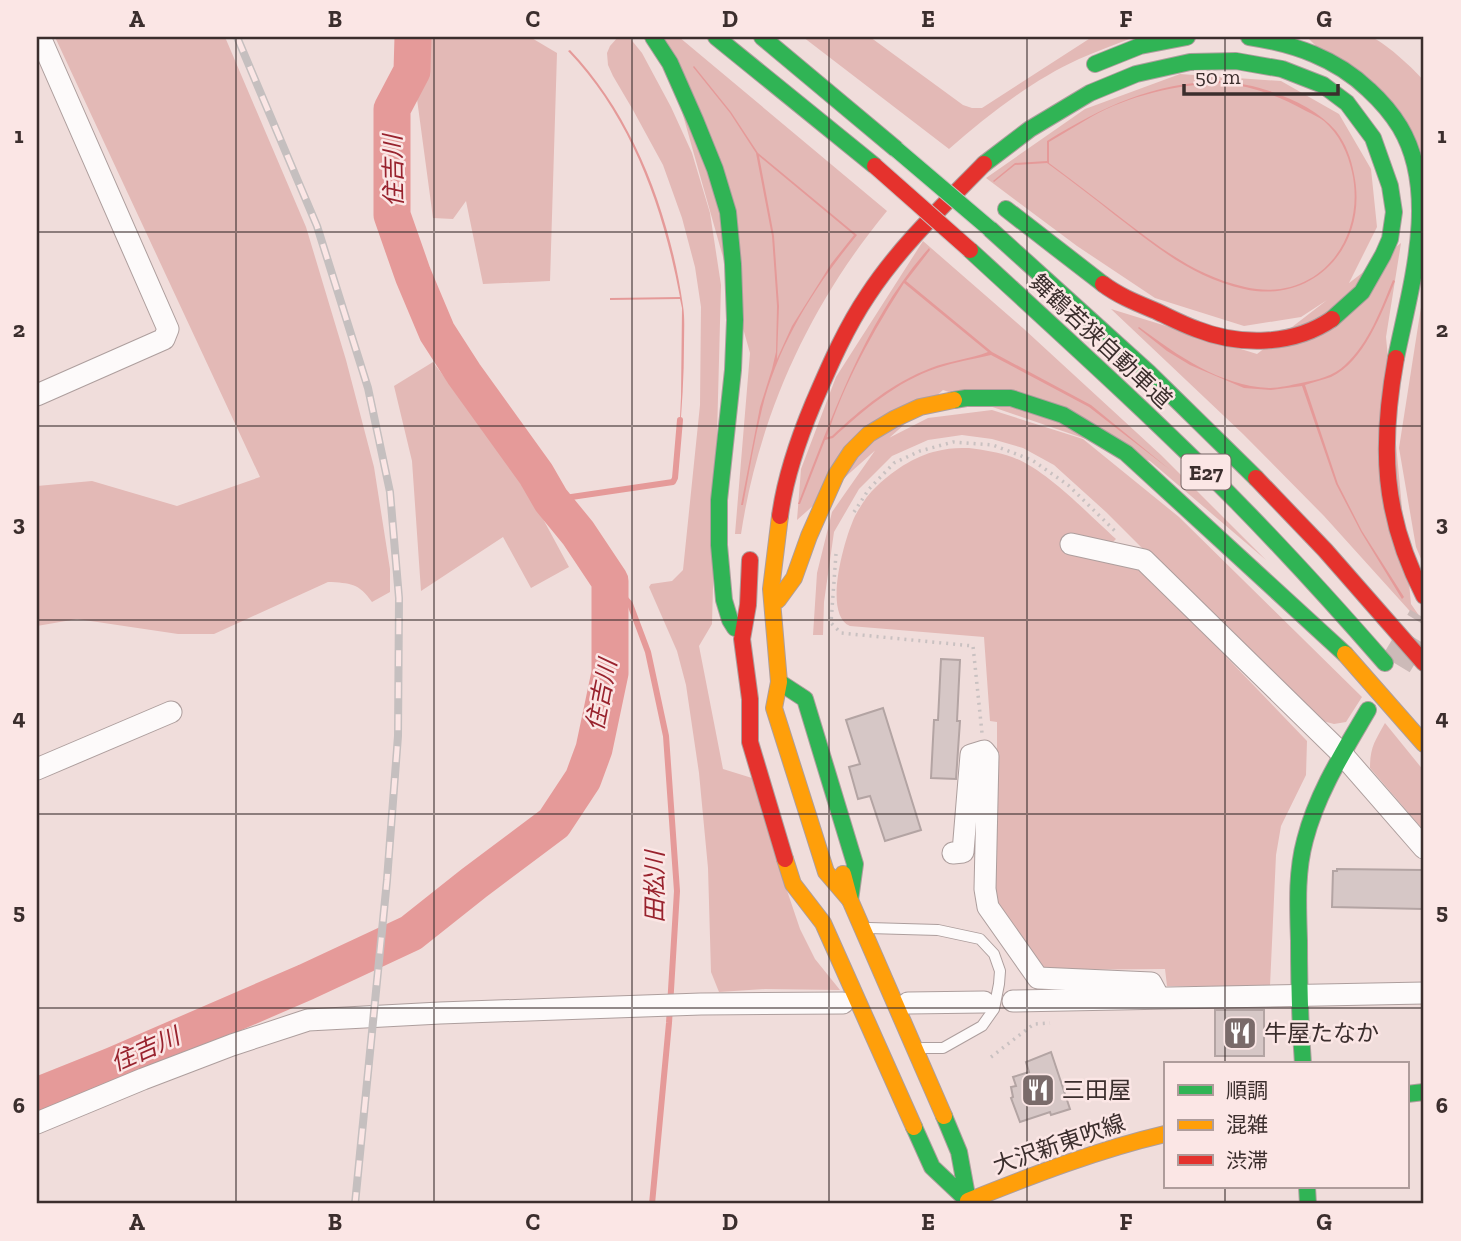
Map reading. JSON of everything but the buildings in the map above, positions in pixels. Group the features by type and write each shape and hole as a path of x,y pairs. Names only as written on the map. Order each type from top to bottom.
{"main road":[{"path":"653,37 670,63 696,121 728,212 735,320 733,370 719,500 719,545 724,600 730,620 742,639"},
{"name":"舞鶴若狭自動車道","path":"716,37 875,166 1126,393 1280,545 1395,674"},
{"name":"舞鶴若狭自動車道","path":"762,37 990,229 1149,373 1290,513 1372,601 1424,663"},
{"path":"780,37 835,77"},
{"path":"1077,73 1128,50 1157,41 1186,37"},
{"path":"1249,37 1295,47 1327,59 1348,72 1389,111 1402,131 1411,155 1420,199 1419,236 1389,402 1386,433 1389,499 1402,545 1424,596"},
{"path":"850,900 827,872 774,708 779,682 771,589 782,500 799,438 834,355 868,295 908,243 984,164 1030,129 1090,93 1136,74 1190,62 1236,61 1282,69 1323,85 1347,103 1373,138 1390,186 1394,212 1390,239 1383,255 1362,292 1348,306 1315,330 1276,340 1253,341 1197,330 1115,293 995,201 948,171 903,213"},
{"path":"774,606 794,578 836,475 851,452 869,434 920,407 966,398 1011,398 1063,415 1126,453 1347,656 1424,744"},
{"path":"751,544 748,605 742,639 750,699 750,742 793,884 823,923 883,1044 932,1167 968,1201"},
{"path":"779,682 789,702"},
{"path":"779,682 805,699 855,864 850,900"},
{"path":"750,699 766,734"},
{"path":"1303,1062 1298,888 1305,838 1327,782 1368,710"},
{"path":"805,755 850,900 908,1047 960,1152 968,1201"},
{"path":"800,841 815,884 823,923"},
{"name":"大沢新東吹線","path":"968,1201 1044,1170 1122,1144 1164,1134"}],"street":[{"path":"37,395 164,339 168,329 40,37"},
{"path":"1071,544 1144,560 1342,754 1424,848"},
{"path":"37,769 171,712"},
{"path":"953,853 963,852 971,755 984,751 988,756 985,889 988,907 1002,928 1038,978 1151,983 1159,998"},
{"path":"1013,1001 1424,993"},
{"path":"908,1003 984,1002"},
{"path":"37,1123 232,1045 308,1020 701,1004 843,1003"}],"lane":[{"path":"862,927 938,930 980,939 994,954 1000,971 999,984 994,1009 982,1026 943,1048 908,1047"}],"path":[{"path":"850,518 869,489 894,463 920,451 953,442 993,445 1032,460 1068,485 1115,532"},
{"path":"840,544 835,556 831,623 841,633 973,646 984,751"},
{"path":"991,1058 1034,1024 1060,1023"}],"shaded area":[{"path":"55,37 225,37 306,227 346,360 374,467 390,569 390,592 372,602 363,591 353,585 328,582 214,634 178,634 77,619 37,626 37,486 92,481 177,506 260,477"},
{"path":"429,37 530,37 557,53 550,281 483,284 466,201 453,219 433,218 417,99"},
{"path":"618,37 629,37 642,53 692,153 710,213 721,285 712,624 699,646 723,769 752,778 800,929 815,959 840,990 765,989 719,992 711,972 708,868 699,773 686,685 677,651 649,587 651,584 672,581 683,570 700,405 701,307 695,267 682,218 663,165 608,65 607,53"},
{"path":"661,37 679,37 887,211 834,284 792,363 761,446 741,534 735,534 750,353"},
{"path":"803,37 870,37 963,105 982,108 1092,37 1135,37 1079,59 1027,88 949,149"},
{"path":"1307,37 1373,38 1414,70 1424,81 1424,154"},
{"path":"570,50 613,105 630,136 646,169 669,237 684,315 679,440 680,299 610,300 680,297 664,230 642,165 627,135 610,105 568,51"},
{"path":"693,67 731,112 758,153 857,235 813,295 778,362 762,409 743,505 760,407 776,352 777,306 772,236 756,153 730,113","holes":["759,156 854,235 831,264 792,326 777,359 779,306 774,236"]},
{"path":"1180,74 1281,81 1339,114 1371,169 1377,227 1347,287 1301,317 1244,326 1155,298 1077,246 986,178 1085,109"},
{"path":"1221,81 1236,83 1283,96 1325,120 1343,141 1354,174 1356,200 1353,224 1345,245 1331,264 1314,278 1293,288 1270,292 1244,289 1207,277 1175,260 1047,163 1015,165 993,181 1015,163 1047,161 1047,141 1109,107 1130,99 1151,92 1196,83","holes":["1204,84 1232,84 1275,96 1322,120 1338,138 1350,165 1355,197 1352,221 1344,243 1331,261 1314,276 1294,286 1271,290 1245,287 1196,269 1153,242 1049,163 1049,142 1106,109 1137,97 1170,89"]},
{"path":"923,241 1161,455 1266,560 1150,461 943,390 797,520 801,469 836,377"},
{"path":"1401,243 1386,337 1411,604 1420,617 1417,619 1324,516 1243,434 1111,309 1257,354"},
{"path":"929,248 906,281 992,352 1091,405 1169,469 1089,407 991,355 944,366 908,381 869,407 833,438 825,440 798,504 853,370 886,306","holes":["904,283 988,352 938,366 903,381 866,406 832,436 827,437 860,358"]},
{"path":"1393,280 1395,281 1378,321 1353,360 1331,377 1305,385 1338,484 1362,531 1404,597 1402,599 1361,532 1336,484 1302,386 1271,390 1244,388 1190,365 1138,328 1184,358 1233,382 1269,388 1285,386 1325,377 1345,365 1368,336"},
{"path":"1424,288 1424,566 1416,547 1399,448"},
{"path":"433,362 522,480 569,567 531,588 503,537 421,591 412,461 394,386"},
{"path":"992,410 1083,439 1179,517 1362,697 1346,722 1334,724 1319,720 1106,512 1054,465 1023,448 992,439 962,435 928,440 892,456 859,489 834,532 824,602 823,635 813,635 817,573 832,512 881,442 928,418"},
{"path":"969,448 1001,454 1025,463 1066,493 1116,539 1112,543 1141,568 1307,741 1306,775 1281,826 1276,855 1270,986 1167,986 1165,969 1039,968 993,901 997,722 990,721 984,637 850,626 842,619 837,591 838,574 851,526 874,489 899,468 924,455 945,449"},
{"path":"1385,723 1424,771 1424,831 1370,768 1372,749"}],"waterway":[{"name":"住吉川","path":"37,1096 306,982 411,933 554,823 583,779 594,749 610,673 610,581 578,533 551,500 536,474 437,332 392,215 392,109 412,71 413,37"},
{"path":"551,500 673,482 680,420"},
{"name":"田松川","path":"610,581 630,604 648,652 666,736 677,891 669,1023 652,1204"}],"tunnel":[{"path":"1396,664 1424,618"}],"railway":[{"path":"237,37 317,226 368,388 390,492 399,598 398,736 387,880 355,1204"}],"traffic: fast":[{"path":"653,37 670,63 696,122 715,169 728,212 735,320 733,370 719,500 719,545 724,600 735,628"},
{"path":"716,37 875,166"},
{"path":"762,37 896,149"},
{"path":"1095,64 1140,46 1187,37"},
{"path":"1249,37 1298,48 1343,69 1390,112 1412,153 1420,211 1418,241 1396,358"},
{"path":"984,164 1030,129 1090,93 1136,74 1190,62 1236,61 1282,69 1323,85 1347,103 1373,138 1390,186 1394,212 1390,239 1362,292 1332,319"},
{"path":"896,149 990,229"},
{"path":"1006,209 1103,284"},
{"path":"990,229 1149,373 1256,478"},
{"path":"970,250 1205,470 1294,561 1385,663"},
{"path":"954,400 1011,398 1063,415 1126,453 1345,654"},
{"path":"779,682 805,699 855,864 850,900"},
{"path":"1303,1062 1298,903 1302,852 1324,789 1368,710"},
{"path":"1408,1094 1424,1092"},
{"path":"944,1116 959,1152 968,1201"},
{"path":"914,1127 932,1167 968,1201"},
{"path":"1307,1188 1308,1204"}],"traffic: slow":[{"path":"778,600 794,578 836,475 851,452 869,434 894,419 920,407 954,400"},
{"path":"780,516 771,589 779,682 774,708 826,872 850,900"},
{"path":"1345,654 1424,744"},
{"path":"785,859 793,884 823,923 914,1127"},
{"path":"843,874 850,900 944,1116"},
{"path":"968,1201 1090,1155 1164,1134"}],"traffic: jam":[{"path":"780,516 802,431 831,362 852,321 894,260 984,164"},
{"path":"875,166 970,250"},
{"path":"1103,284 1128,299 1186,325 1230,338 1283,339 1317,328 1332,319"},
{"path":"1396,358 1388,421 1388,480 1400,537 1424,596"},
{"path":"1256,478 1325,550 1424,663"},
{"path":"750,560 748,605 742,639 750,699 750,742 785,859"}],"place":[{"name":"牛屋たなか","path":"1240,1033"},
{"name":"三田屋","path":"1038,1090"}]}
